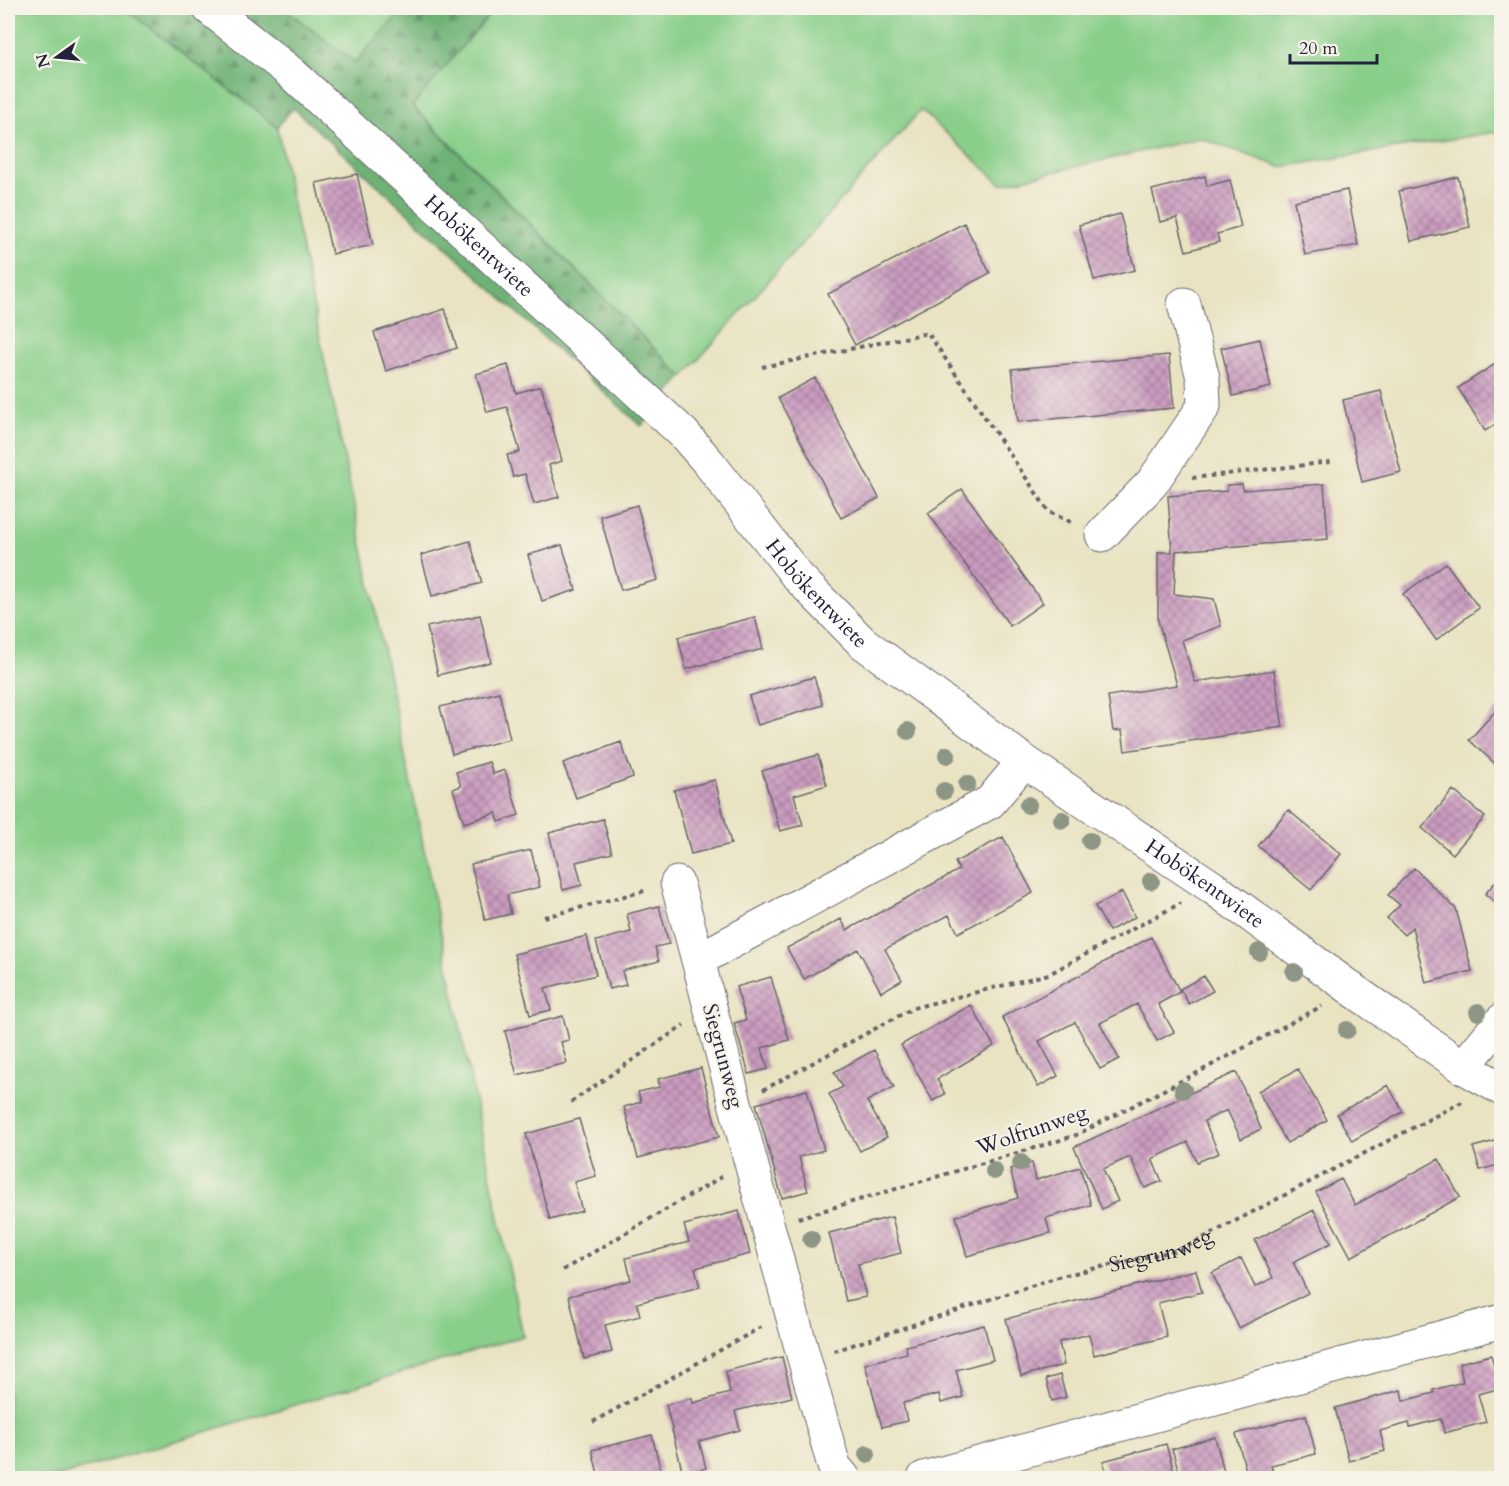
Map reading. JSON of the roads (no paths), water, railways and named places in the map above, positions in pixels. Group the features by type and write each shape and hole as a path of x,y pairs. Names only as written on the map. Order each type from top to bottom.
{"street":[{"name":"Hobökentwiete","path":"208,8 290,72 683,433 798,577 862,642 1024,762 1212,887 1463,1067 1498,1087"},
{"path":"1102,535 1152,483 1204,406 1203,378 1184,304"},
{"path":"698,960 990,802 1024,762"},
{"name":"Siegrunweg","path":"677,883 804,1360 831,1474"},
{"path":"1463,1067 1502,1020"},
{"path":"924,1479 1502,1321"}]}
